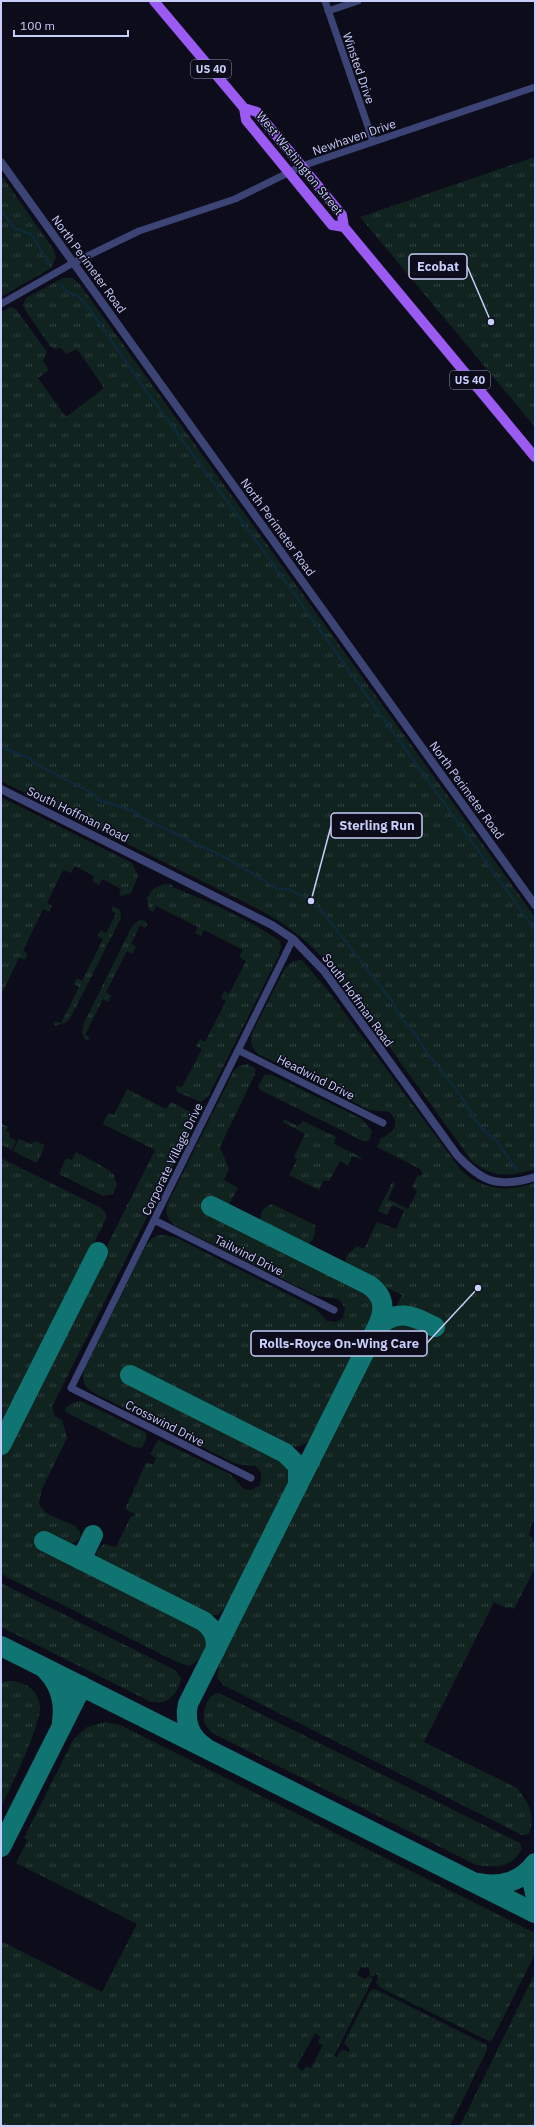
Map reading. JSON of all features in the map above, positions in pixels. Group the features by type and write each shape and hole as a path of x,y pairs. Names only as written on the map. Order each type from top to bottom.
{"main road":[{"name":"West Washington Street","path":"154,1 244,108 246,120 332,225 344,227"},
{"name":"West Washington Street","path":"244,108 257,112 342,215 344,227 535,457"}],"street":[{"name":"Winsted Drive","path":"325,1 373,141"},
{"path":"328,11 358,1"},
{"name":"Newhaven Drive","path":"1,304 73,263 139,231 235,199 302,166 535,87"},
{"name":"North Perimeter Road","path":"1,162 535,905"},
{"name":"South Hoffman Road","path":"1,789 272,925 293,940 324,971 452,1149 467,1166 478,1175 500,1183 511,1183 535,1177"},
{"name":"Corporate Village Drive","path":"71,1388 293,940"},
{"name":"Headwind Drive","path":"238,1050 383,1123"},
{"name":"Tailwind Drive","path":"154,1220 334,1310"},
{"name":"Crosswind Drive","path":"71,1388 250,1478"}],"green space":[{"path":"535,157 535,427 360,217"},
{"path":"1,175 54,250 56,257 51,268 1,297"},
{"path":"63,278 73,278 81,286 535,917 535,1169 518,1174 494,1173 486,1170 471,1160 335,972 318,952 289,928 256,908 1,781 1,312 11,307 16,309 47,352 43,361 49,370 38,378 66,417 104,388 77,349 66,354 61,348 55,349 50,346 23,305 26,298"},
{"path":"1,797 132,863 138,876 131,893 122,896 119,894 121,889 102,879 99,885 92,881 94,876 75,866 71,873 63,870 47,903 52,906 49,912 43,909 23,951 28,954 25,960 19,958 1,995"},
{"path":"164,884 173,885 172,887 228,911 255,925 280,941 281,947 278,957 209,1095 201,1102 177,1092 176,1086 182,1087 202,1049 196,1046 200,1039 205,1042 226,1001 221,998 224,991 229,994 246,961 239,957 243,950 204,930 201,936 195,933 198,927 156,906 153,912 149,909 147,898 153,889"},
{"path":"113,906 120,910 121,918 72,1015 67,1022 56,1026 54,1024 55,1021 61,1023 79,987 74,984 77,978 82,981 103,939 97,936 101,930 106,933 116,914 111,910"},
{"path":"139,920 146,921 147,925 145,928 140,925 131,944 136,947 132,954 127,951 106,992 111,996 108,1002 103,999 85,1035 90,1038 86,1041 82,1033 84,1023 132,926"},
{"path":"302,960 330,993 461,1170 478,1182 496,1188 515,1188 535,1183 535,1520 531,1525 529,1535 533,1538 535,1543 535,1568 514,1609 509,1607 508,1609 494,1602 424,1742 517,1788 530,1808 532,1820 529,1834 522,1835 223,1685 217,1678 220,1659 402,1295 345,1267 346,1256 357,1246 364,1249 377,1222 396,1229 404,1211 392,1205 387,1215 378,1211 392,1182 395,1184 388,1199 408,1209 417,1191 412,1187 418,1175 421,1176 423,1173 420,1169 377,1147 381,1138 389,1133 394,1127 395,1120 389,1112 369,1110 260,1055 253,1048 251,1043 252,1033 285,968 293,961"},
{"path":"247,1064 255,1068 255,1074 220,1147 229,1169 224,1180 238,1188 227,1208 212,1200 206,1211 350,1283 370,1298 373,1307 372,1315 311,1439 300,1446 295,1447 272,1439 127,1368 122,1378 266,1450 284,1462 288,1469 289,1482 227,1606 217,1615 206,1615 101,1564 97,1558 96,1552 104,1544 116,1547 131,1516 134,1517 135,1514 125,1509 146,1463 153,1464 156,1458 150,1454 158,1440 230,1474 244,1489 250,1490 259,1486 261,1480 260,1472 255,1466 236,1464 90,1391 85,1385 83,1375 85,1367 147,1244 153,1237 160,1235 177,1238 315,1308 327,1321 336,1322 343,1318 345,1308 339,1299 317,1296 176,1226 171,1222 168,1216 166,1210 168,1203 233,1072 239,1066"},
{"path":"265,1074 272,1075 362,1119 372,1131 370,1139 365,1142 260,1090 258,1086"},
{"path":"127,1089 166,1109 171,1102 191,1112 195,1121 52,1407 55,1416 62,1420 67,1438 42,1489 39,1503 45,1512 76,1527 79,1531 80,1537 72,1544 66,1546 44,1535 39,1546 183,1618 202,1631 207,1640 207,1646 197,1661 189,1666 177,1662 1,1574 1,1457 155,1150 103,1124 108,1113 114,1115"},
{"path":"284,1119 298,1126 303,1121 336,1137 334,1144 361,1157 361,1159 352,1156 348,1166 340,1161 329,1181 324,1180 319,1190 289,1175 297,1159 294,1157 305,1134 283,1122"},
{"path":"1,1123 8,1127 6,1131 10,1133 9,1137 16,1141 12,1150 1,1145"},
{"path":"19,1139 31,1144 35,1141 45,1145 37,1163 13,1151"},
{"path":"76,1152 109,1170 114,1175 117,1185 113,1194 103,1196 59,1174 66,1158 72,1160"},
{"path":"1,1158 101,1208 107,1217 1,1430"},
{"path":"272,1204 315,1225 315,1232 310,1243 304,1247 261,1226 263,1210"},
{"path":"81,1401 145,1432 147,1437 142,1448 133,1447 66,1412 65,1408 74,1402"},
{"path":"1,1583 175,1670 181,1678 178,1689 170,1699 166,1701 151,1702 1,1627"},
{"path":"1,1682 20,1682 33,1690 40,1705 36,1726 31,1740 18,1772 1,1807"},
{"path":"219,1693 520,1843 522,1849 512,1861 507,1864 501,1866 476,1865 212,1733 205,1723 204,1711 209,1699 215,1694"},
{"path":"105,1722 120,1725 535,1933 535,1954 492,2040 489,2041 379,1987 376,1983 378,1975 375,1974 373,1977 370,1976 369,1968 367,1967 361,1967 357,1975 365,1979 368,1976 373,1979 334,2056 337,2057 339,2052 343,2050 349,2052 350,2050 344,2043 370,1991 375,1989 487,2045 487,2050 450,2126 1,2126 1,1941 102,1992 137,1924 16,1863 28,1840 24,1838 73,1740 87,1727","holes":["315,2033 320,2037 318,2043 323,2045 311,2068 307,2066 302,2071 297,2066"]},
{"path":"535,1973 535,2122 533,2126 460,2126"}],"waterway":[{"path":"1,210 14,228 31,234 49,263"},
{"path":"61,285 66,291 78,296 88,307 144,388 244,524 535,930"},
{"path":"1,747 29,758 36,764 94,794 98,800 134,811 143,818 228,859 278,889 289,889 311,901 321,910 392,1001 400,1017 416,1035 430,1057 453,1085 473,1117 485,1132 495,1139 517,1170"}],"taxiway":[{"path":"206,1748 200,1744 192,1734 187,1717 188,1704 379,1323 382,1311 379,1295 369,1285 211,1206"},
{"path":"1,1445 98,1252"},
{"path":"376,1329 383,1322 398,1316 412,1317 435,1327"},
{"path":"130,1375 285,1453 298,1466 298,1485"},
{"path":"81,1560 93,1535"},
{"path":"44,1541 203,1621 210,1627 214,1634 216,1642 215,1651"},
{"path":"1,1646 535,1913"},
{"path":"44,1668 58,1686 63,1707 62,1722"},
{"path":"1,1847 82,1686"},
{"path":"479,1883 495,1885 510,1882 524,1874 535,1863"},
{"path":"535,1866 533,1884 535,1893"}],"place":[{"name":"Ecobat","path":"491,322"},
{"name":"Sterling Run","path":"311,901"},
{"name":"Rolls-Royce On-Wing Care","path":"478,1288"}]}
